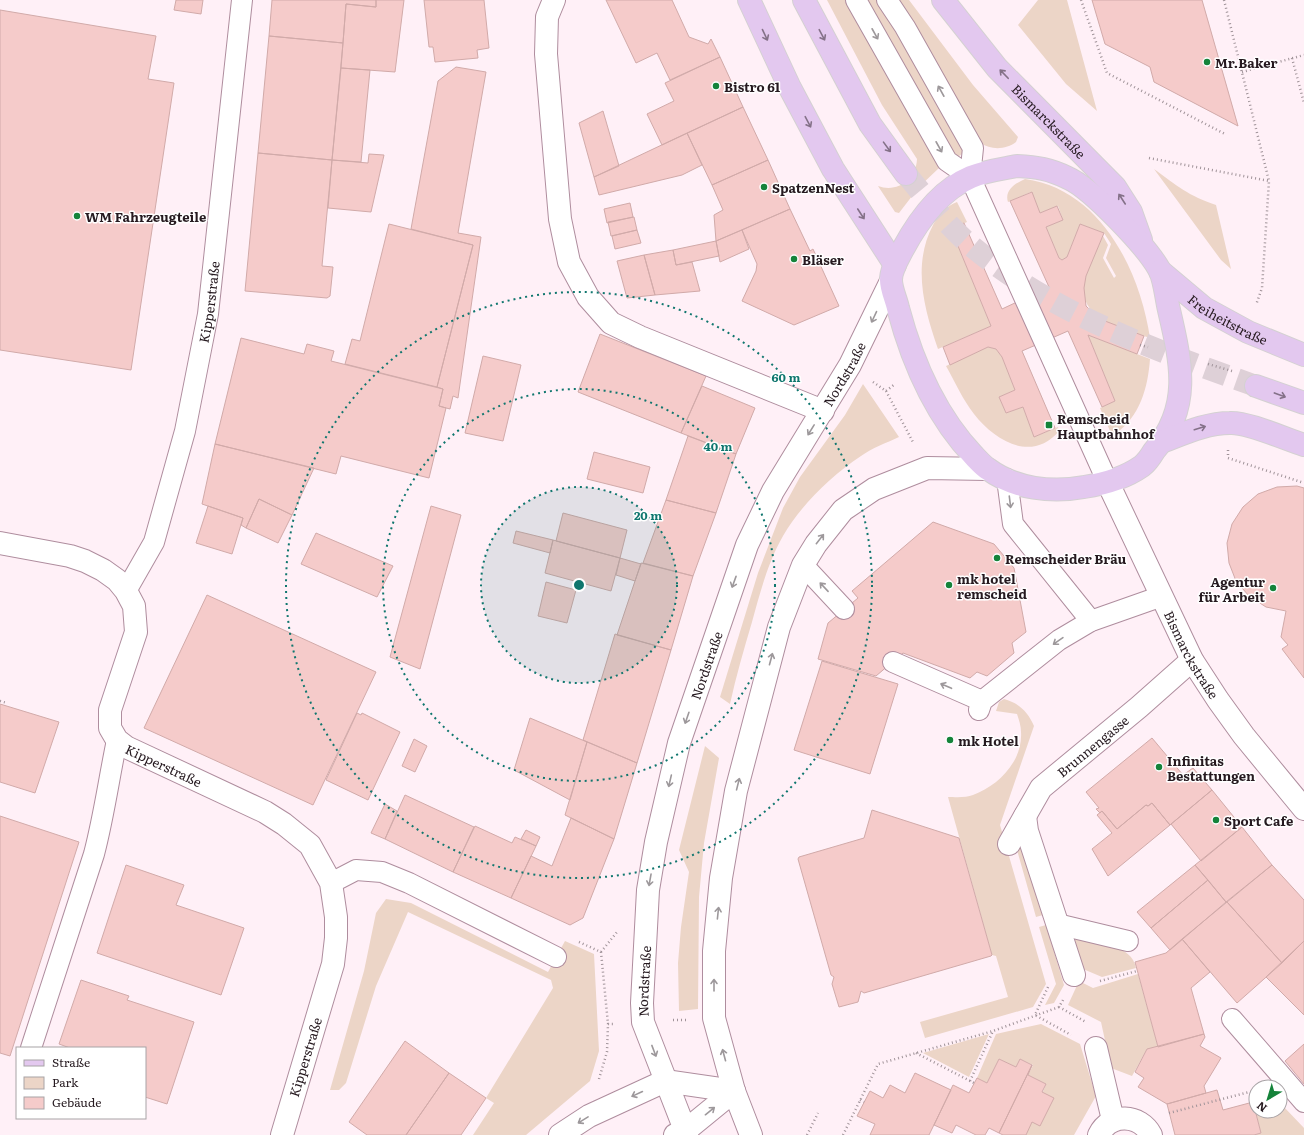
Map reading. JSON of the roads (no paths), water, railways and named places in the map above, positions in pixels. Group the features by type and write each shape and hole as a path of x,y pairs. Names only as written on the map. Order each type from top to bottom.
{"main road":[{"path":"749,0 790,88 833,169 893,273 903,327 919,369 946,420 965,446 987,469 1007,479 1036,488 1067,490 1108,483 1142,466 1164,441 1175,415 1181,391 1180,356 1160,271 1143,247 1099,202 1070,179 1042,167 1017,166 970,177 953,188 930,207 907,241 893,273"},
{"path":"804,0 870,124 906,174"},
{"name":"Bismarckstraße","path":"943,0 997,68 1115,187 1131,212 1143,247"},
{"name":"Freiheitstraße","path":"1160,271 1204,308 1248,332 1304,354"},
{"path":"1256,386 1304,403"},
{"path":"1164,441 1204,427 1231,422 1249,426 1304,445"}],"street":[{"path":"547,6 546,54 560,219 569,262 588,298 611,323 640,337 823,411"},
{"name":"Nordstraße","path":"734,1091 682,1134 666,1081 643,1022 642,1002 648,890 656,842 677,750 747,545 773,491 850,365 893,273"},
{"path":"751,1135 734,1091 714,1018 714,951 721,878 736,791 779,627 803,565 816,544 843,510 874,489 927,468 987,469"},
{"name":"Bismarckstraße","path":"1108,483 1192,660 1244,736 1304,808"},
{"name":"Kipperstraße","path":"0,543 70,556 85,561 103,570 117,580 134,606 136,632 110,710 110,728 117,740 126,747 265,812 284,824 310,845 331,884 336,917 336,938 332,964 282,1135"},
{"name":"Brunnengasse","path":"1009,844 1041,788 1140,707 1192,660"},
{"path":"1025,816 1027,831 1074,975"},
{"path":"1096,1048 1106,1128 1132,1118 1147,1130"},
{"path":"560,1135 588,1116 666,1081 734,1091"}],"lane":[{"name":"Kipperstraße","path":"126,592 154,542 187,423 208,314 242,0"},
{"path":"856,0 947,161 970,177"},
{"path":"886,0 905,28 973,148 970,177 1108,483"},
{"path":"1007,479 1013,524 1091,621"},
{"path":"803,565 844,609"},
{"path":"893,662 980,705 1059,640 1091,621 1162,596"},
{"path":"31,1047 94,854 117,740"},
{"path":"331,884 356,870 382,872 409,883 556,957"},
{"path":"1057,924 1128,941"},
{"path":"1232,1019 1304,1102"}],"tunnel":[{"path":"906,174 944,219 969,244 1001,269 1035,291 1106,328 1143,344 1256,386"}],"place":[{"name":"Mr.Baker","path":"1207,62"},
{"name":"Bistro 61","path":"716,86"},
{"name":"SpatzenNest","path":"764,187"},
{"name":"WM Fahrzeugteile","path":"77,216"},
{"name":"Bläser","path":"794,259"},
{"name":"Remscheid Hauptbahnhof","path":"1049,425"},
{"name":"Remscheider Bräu","path":"997,558"},
{"name":"mk hotel remscheid","path":"949,585"},
{"name":"Agentur für Arbeit","path":"1273,588"},
{"name":"mk Hotel","path":"950,740"},
{"name":"Infinitas Bestattungen","path":"1159,767"},
{"name":"Sport Cafe","path":"1216,820"}]}
